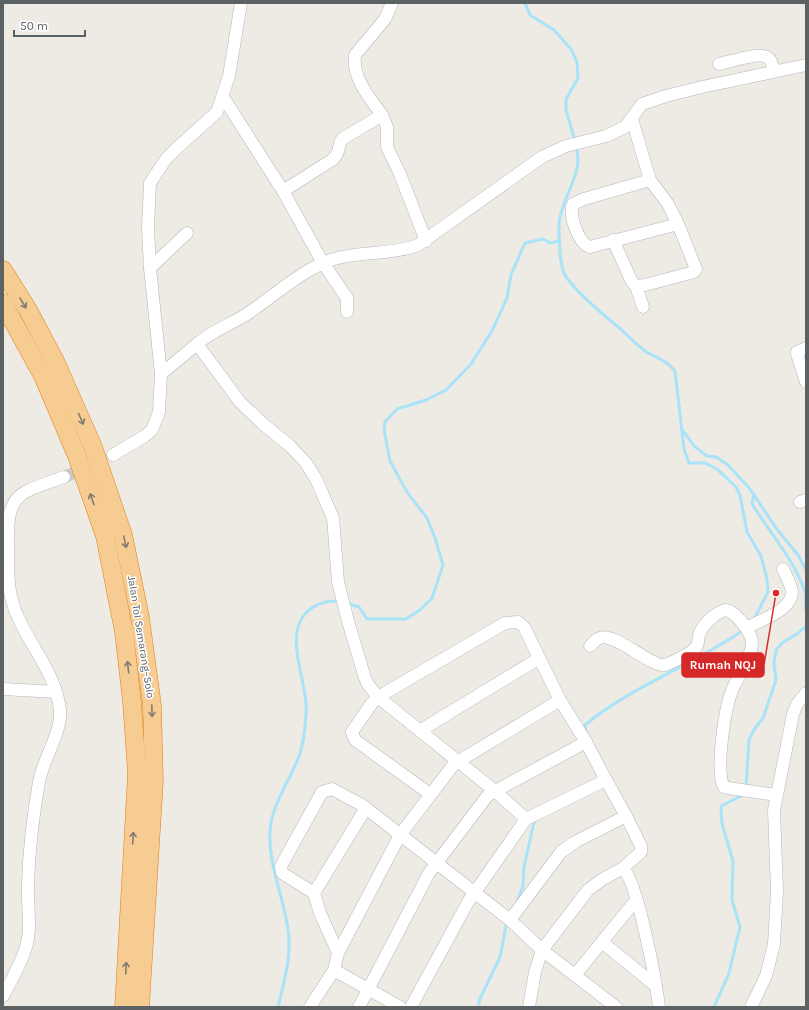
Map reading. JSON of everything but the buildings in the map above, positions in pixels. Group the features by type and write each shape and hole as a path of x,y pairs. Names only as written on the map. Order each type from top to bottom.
{"highway":[{"name":"Jalan Tol Semarang–Solo","path":"3,270 28,310 56,363 93,447 123,535 140,618 152,705 154,781 140,1007"},
{"name":"Jalan Tol Semarang–Solo","path":"3,303 43,376 77,456 105,536 124,632 132,702 137,774 124,1007"}],"street":[{"path":"113,455 145,436 152,430 159,412 161,374 150,268 148,228 150,183 166,159 217,112 229,76 241,3"},
{"path":"392,3 385,19 355,54 354,61 362,87 382,115 387,127 387,147 400,174 426,241"},
{"path":"719,64 759,55 767,56 770,59 774,71"},
{"path":"161,374 219,328 244,315 323,263 346,256 410,248 426,241 530,165 566,146 613,133 624,127 632,119 638,108 651,100 806,65"},
{"path":"223,97 283,191 323,263 347,298 347,312"},
{"path":"283,191 332,160 338,154 342,138 382,115"},
{"path":"632,119 650,180 668,204 695,265 694,272 645,286 636,286"},
{"path":"650,180 584,199 573,204 570,213 582,242 585,246 590,247 678,224"},
{"path":"150,268 187,233"},
{"path":"613,240 632,282 636,286 643,307"},
{"path":"197,344 240,402 262,423 290,446 306,463 316,479 333,518 336,564 343,602 364,675 368,683 378,697 422,730 526,819"},
{"path":"806,348 797,352 797,354 806,382"},
{"path":"3,996 26,947 30,840 40,780 59,722 60,710 50,674 18,619 8,590 8,538 10,508 16,499 29,490 64,477"},
{"path":"746,627 775,614 784,607 790,599 791,588 783,568"},
{"path":"590,646 599,638 605,637 635,650 662,665 693,651 698,644 699,635 703,628 721,611 731,611 746,627 751,635 751,647 732,689 725,714 721,779 724,787 776,795"},
{"path":"430,794 355,740 352,732 378,697 505,623 518,622 524,627 538,659 560,700 586,742 626,816 637,838 641,852 623,868 603,879 588,890 542,950 535,972 533,1005"},
{"path":"422,730 538,659"},
{"path":"3,689 56,692"},
{"path":"751,1007 766,976 774,944 777,891 774,835 776,795 793,714 797,704 806,693"},
{"path":"310,1007 334,970 338,953 400,835 430,794 457,761 560,700"},
{"path":"359,1007 436,864 488,796 586,742"},
{"path":"411,1007 473,893 526,819 606,780"},
{"path":"338,953 320,913 314,893 282,873 280,868 322,792 332,789 366,808 473,893 510,920 542,950 616,1007"},
{"path":"314,893 366,808"},
{"path":"510,920 561,852 575,842 626,816"},
{"path":"623,868 629,878 636,900 656,986 659,1007"},
{"path":"575,975 636,900"},
{"path":"602,942 656,986"},
{"path":"334,970 400,1007"}],"waterway":[{"path":"525,3 530,15 554,30 571,49 577,62 578,78 566,99 566,110 575,141"},
{"path":"576,146 578,156 575,176 563,205 559,225 561,257 564,273 586,298 636,344 649,354 660,359 675,371 684,449 689,463 705,463 717,469 736,487 740,495 747,532 761,556 767,579 768,592 754,619"},
{"path":"347,603 359,607 367,619 406,619 420,610 432,598 443,565 427,518 407,492 390,461 384,430 385,422 397,409 426,400 446,390 471,364 492,331 507,298 511,275 525,243 543,239 550,243 559,241"},
{"path":"682,429 694,446 707,456 716,457 728,465 750,489 776,528 798,555 806,570"},
{"path":"754,494 752,504 795,568 806,594 806,610"},
{"path":"278,1007 287,969 289,940 286,918 271,857 270,832 271,822 277,803 299,756 304,735 306,704 297,655 297,632 303,616 312,608 322,603 340,601"},
{"path":"746,788 749,740 755,728 763,718 776,680 774,663 776,650 782,643 797,634 806,626"},
{"path":"586,733 585,725 615,703 713,649 744,629"},
{"path":"714,1007 729,973 740,927 732,900 733,861 722,824 721,806 743,795"},
{"path":"517,902 523,886 524,867 535,821"},
{"path":"479,1007 479,1001 500,957 507,921"}],"tunnel":[{"path":"64,477 89,467"}],"place":[{"name":"Rumah NQJ","path":"776,593"}]}
